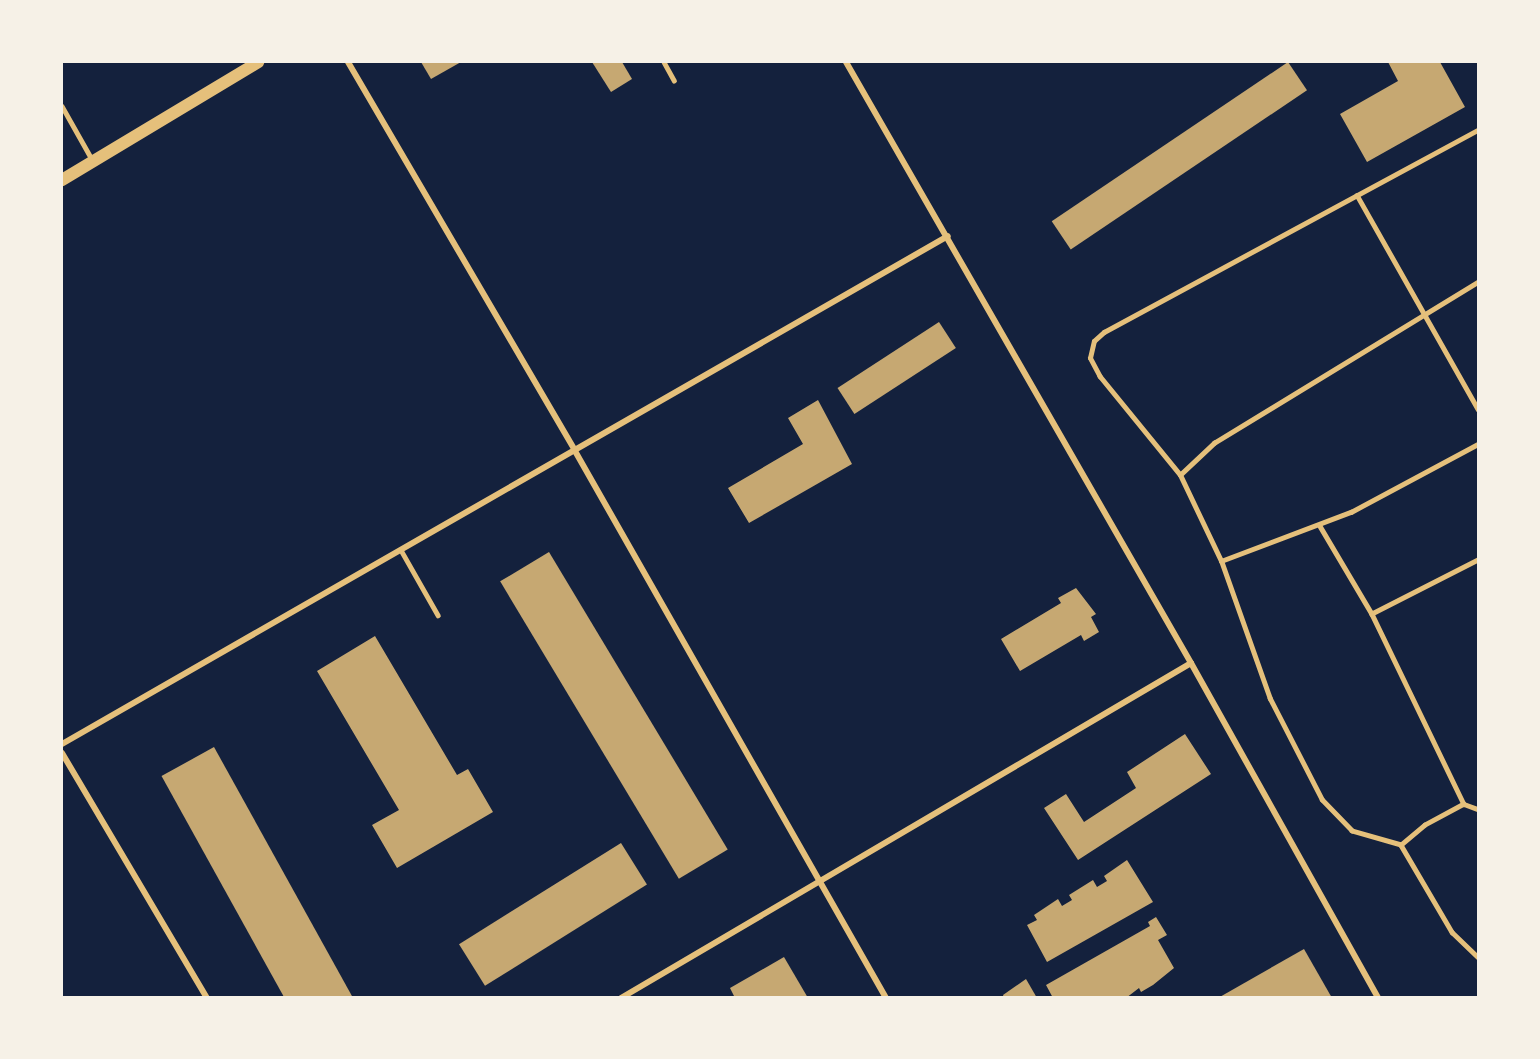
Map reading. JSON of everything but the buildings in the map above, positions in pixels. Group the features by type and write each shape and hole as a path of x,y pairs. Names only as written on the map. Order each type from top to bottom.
{"main road":[{"path":"62,180 258,62"}],"street":[{"path":"348,62 575,451 821,880 886,998"},
{"path":"846,62 948,236 1191,663 1378,998"},
{"path":"62,744 948,236"},
{"path":"621,998 1191,663"},
{"path":"62,753 207,998"}],"lane":[{"path":"664,62 674,80"},
{"path":"62,106 93,161"},
{"path":"1479,130 1104,332 1094,341 1090,358 1100,377 1180,475 1221,561 1270,699 1322,800 1352,831 1401,845 1452,932 1479,957"},
{"path":"1357,195 1479,409"},
{"path":"1180,475 1214,443 1479,282"},
{"path":"1221,561 1320,526 1479,444"},
{"path":"1320,526 1372,614 1464,804 1479,809"},
{"path":"400,550 438,615"},
{"path":"1372,614 1479,560"},
{"path":"1401,845 1425,825 1464,804"}]}
